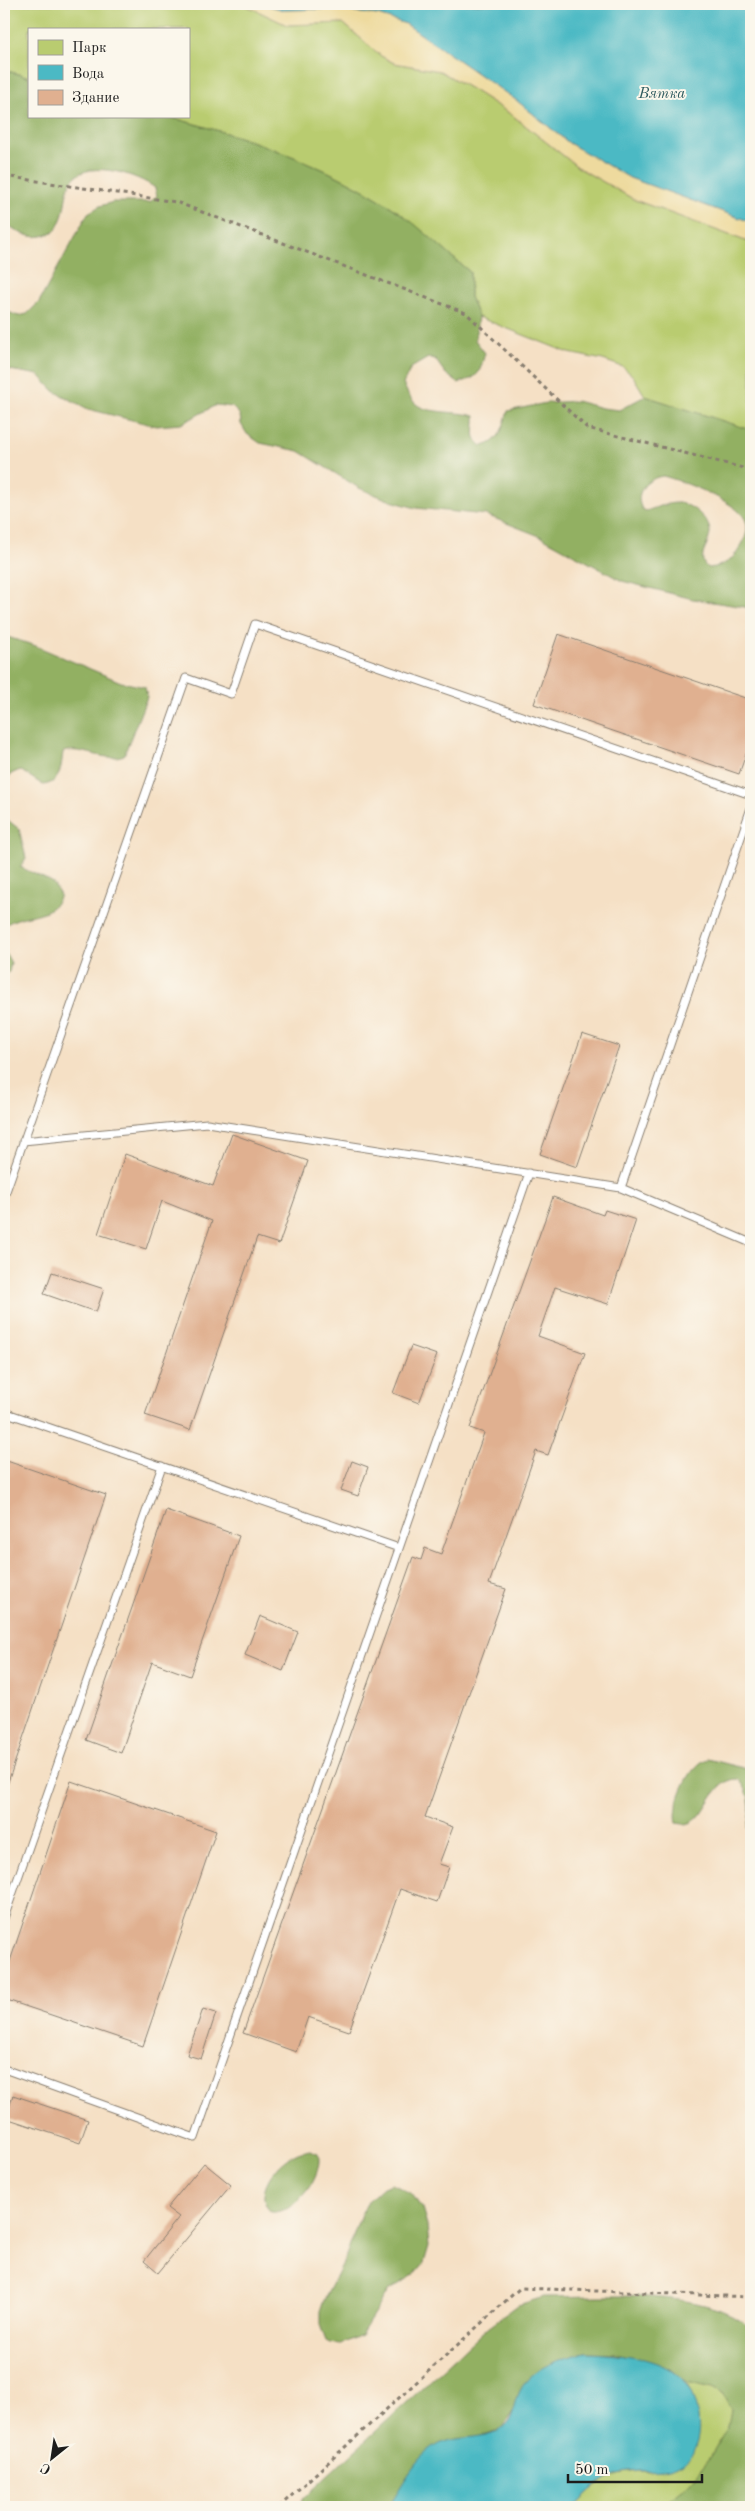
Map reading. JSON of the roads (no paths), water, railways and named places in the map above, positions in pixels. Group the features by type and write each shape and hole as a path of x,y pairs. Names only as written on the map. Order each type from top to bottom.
{"lane":[{"path":"4,1197 186,678 231,694 255,624 751,796"},
{"path":"620,1188 751,808"},
{"path":"23,1141 207,1124 620,1188 751,1243"},
{"path":"4,2069 195,2138 529,1173"},
{"path":"4,1412 399,1548"},
{"path":"4,1918 162,1466"}],"water":[{"name":"Вятка","path":"263,4 751,4 751,222 630,178 569,143 516,100 406,24 378,15 331,9 284,10"},
{"path":"586,2352 644,2359 658,2363 682,2378 694,2400 699,2423 695,2447 690,2456 681,2464 669,2469 625,2472 612,2476 591,2490 574,2507 388,2507 408,2475 424,2455 444,2442 485,2435 501,2429 512,2416 521,2389 533,2374 550,2364"}]}
